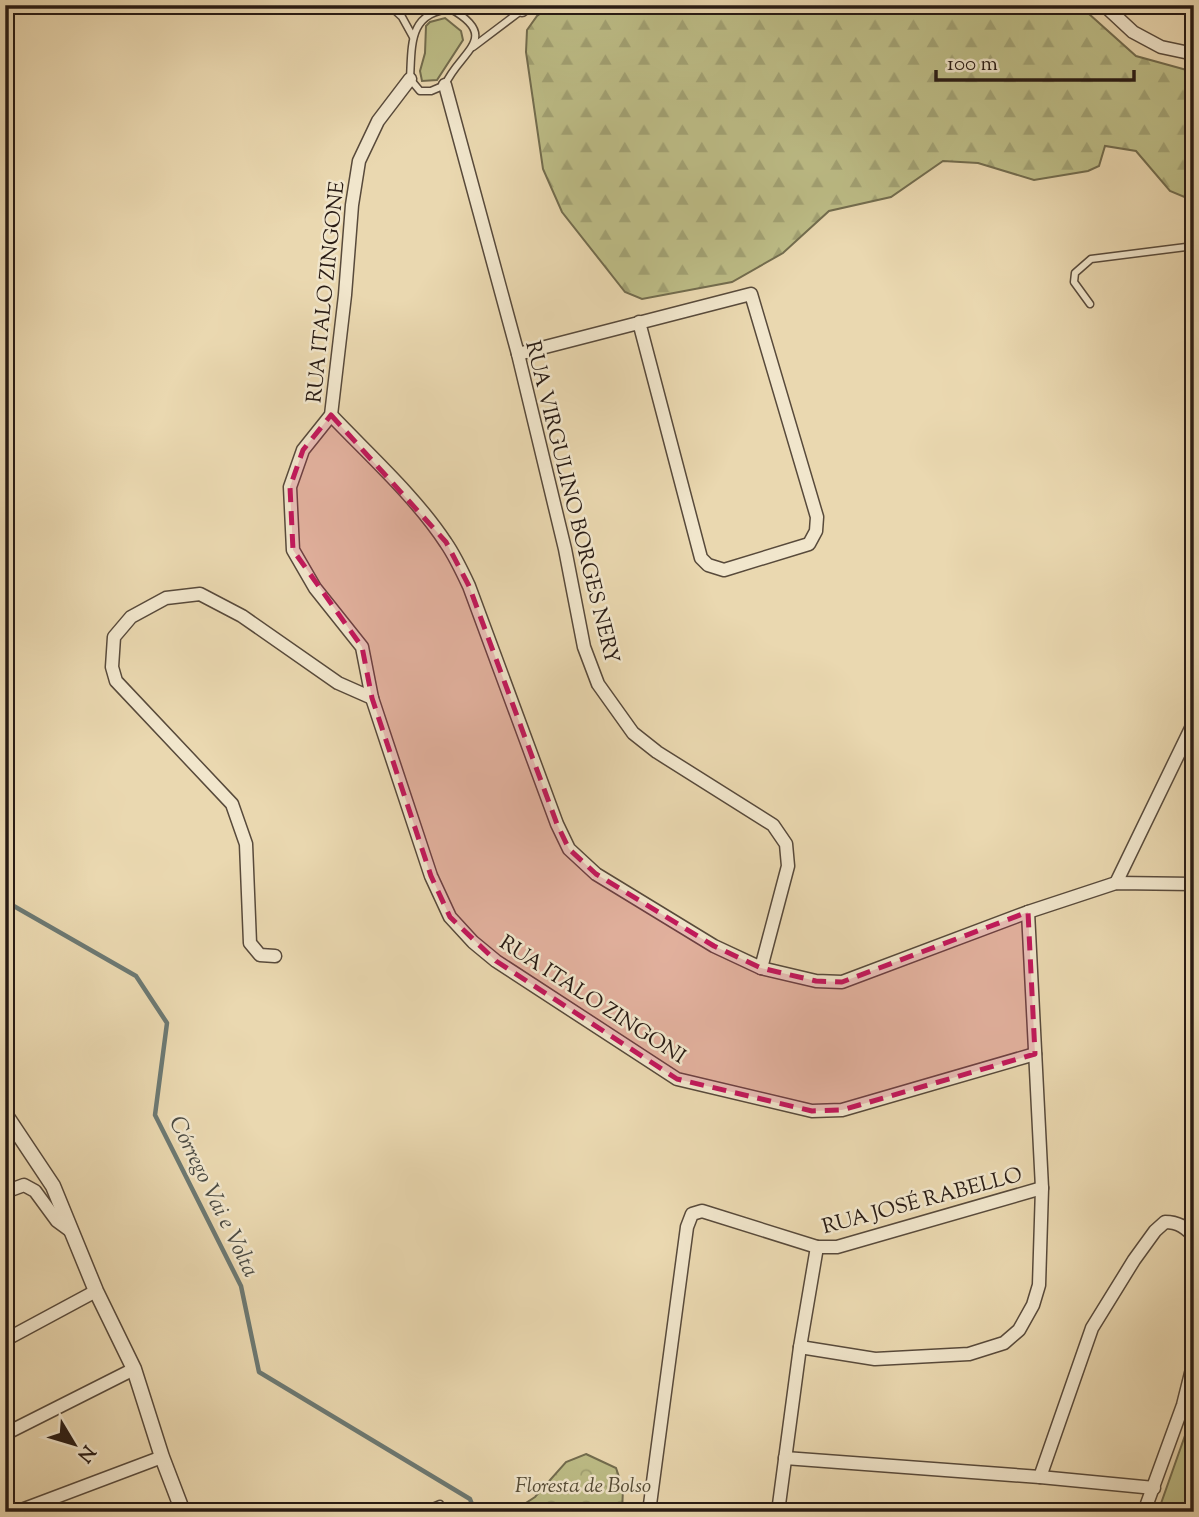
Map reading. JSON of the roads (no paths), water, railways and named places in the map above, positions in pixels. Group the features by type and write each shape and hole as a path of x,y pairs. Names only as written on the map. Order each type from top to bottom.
{"street":[{"path":"1104,5 1133,32 1161,47 1194,54"},
{"name":"RUA ITALO ZINGONE","path":"372,698 362,647 315,588 293,550 290,486 303,450 331,415 352,205 359,161 378,121 410,79"},
{"name":"RUA VIRGULINO BORGES NERY","path":"445,85 518,354 565,550 584,646 598,684 633,733 657,752 773,825 786,844 788,866 761,968"},
{"path":"518,354 639,322 751,294 817,517 816,531 809,544 724,570 708,565 701,558 639,322"},
{"path":"331,415 410,499 446,542 469,586 557,824 569,849 596,874 714,946 761,968 817,981 842,982 1028,912 1116,883 1194,884"},
{"path":"275,956 260,955 250,943 246,844 232,804 116,681 112,667 114,637 131,617 166,598 200,594 242,615 338,683 372,698"},
{"name":"RUA ITALO ZINGONI","path":"372,698 431,876 450,917 473,942 496,961 677,1079 812,1111 842,1110 1035,1054"},
{"path":"1116,883 1194,722"},
{"path":"800,1347 875,1359 969,1354 1004,1343 1019,1330 1033,1306 1039,1285 1042,1188 1028,912"},
{"path":"5,1114 53,1186 96,1291 134,1369 183,1512"},
{"path":"5,1192 24,1185 35,1191 57,1221 72,1232"},
{"name":"RUA JOSÉ RABELLO","path":"649,1512 687,1227 692,1214 702,1211 817,1247 837,1247 1042,1188"},
{"path":"1040,1476 1092,1328 1135,1260 1155,1231 1165,1222 1177,1222 1190,1231 1194,1238"},
{"path":"778,1512 800,1347 817,1247"},
{"path":"5,1340 96,1291"},
{"path":"1144,1512 1183,1405 1194,1361"},
{"path":"5,1434 134,1369"},
{"path":"16,1512 162,1457"},
{"path":"785,1458 1040,1476 1154,1488"}],"lane":[{"path":"389,5 402,17 413,37"},
{"path":"448,7 466,17 473,26 473,47"},
{"path":"448,7 524,7 473,47 450,71 445,85 431,91 420,91 410,79 413,37 417,25 435,10 448,7"},
{"path":"1090,304 1074,282 1075,273 1091,259 1194,247"},
{"path":"421,1512 440,1504"}],"waterway":[{"name":"Córrego Vai e Volta","path":"5,901 136,976 167,1023 155,1115 241,1286 259,1372 470,1499 475,1512"}],"park label":[{"name":"Floresta de Bolso","path":"583,1485"}]}
